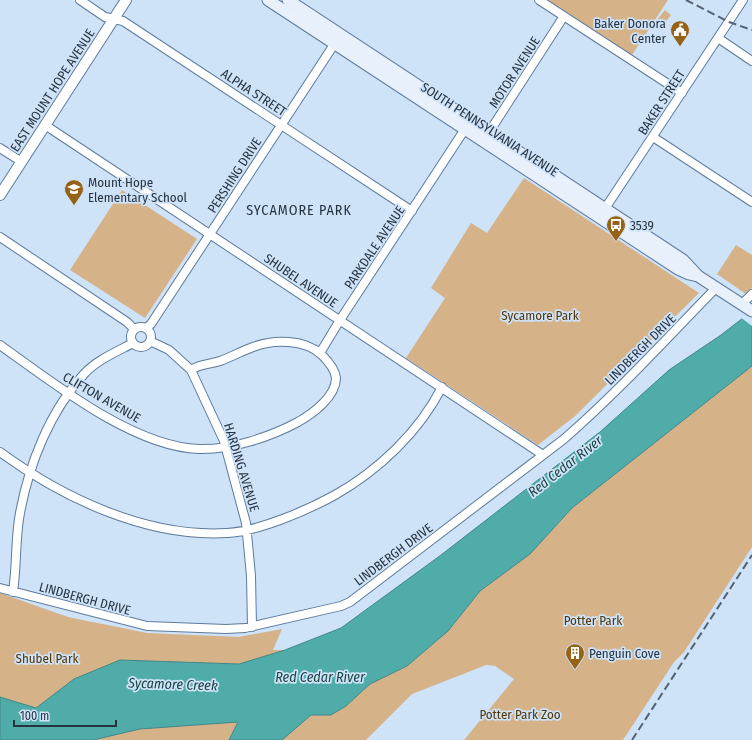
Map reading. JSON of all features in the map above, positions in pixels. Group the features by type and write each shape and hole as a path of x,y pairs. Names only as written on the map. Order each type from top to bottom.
{"main road":[{"name":"SOUTH PENNSYLVANIA AVENUE","path":"268,0 337,39 602,213 683,260 698,276 748,308"},
{"name":"SOUTH PENNSYLVANIA AVENUE","path":"288,0 337,39"}],"street":[{"name":"ALPHA STREET","path":"80,0 105,17 123,21 282,124 412,211"},
{"name":"EAST MOUNT HOPE AVENUE","path":"0,195 126,0"},
{"path":"539,0 682,93"},
{"name":"BAKER STREET","path":"602,213 743,0"},
{"name":"MOTOR AVENUE","path":"486,137 564,16"},
{"path":"718,38 752,60"},
{"name":"PERSHING DRIVE","path":"146,328 151,324 337,39"},
{"name":"SHUBEL AVENUE","path":"45,125 543,455"},
{"name":"PARKDALE AVENUE","path":"320,353 468,125"},
{"path":"653,137 752,202"},
{"path":"0,148 22,162"},
{"path":"0,237 121,318 134,329"},
{"name":"LINDBERGH DRIVE","path":"0,588 147,626 226,629 252,627 337,608 350,602 543,455 602,405 655,353 716,288"},
{"path":"748,308 752,294"},
{"path":"140,326 146,328 151,335 150,341 142,347 133,343 131,334 134,329 140,326"},
{"name":"HARDING AVENUE","path":"150,341 169,350 191,370 226,447 247,530 251,576 252,627"},
{"path":"191,370 201,364 218,362 254,347 273,342 304,345 320,353"},
{"path":"13,592 20,513 31,473 43,438 70,393 85,373 106,357 133,343"},
{"name":"CLIFTON AVENUE","path":"0,345 70,393 112,419 151,437 176,445 198,449 226,447 284,430 301,420 326,400 331,393 336,378 329,362 320,353"},
{"path":"0,452 31,473 87,503 127,519 151,525 202,533 247,530 315,506 364,478 402,443 442,387"}],"green space":[{"path":"547,0 668,0 632,55"},
{"path":"665,10 671,15 663,25 657,20"},
{"name":"Sycamore Park","path":"524,178 699,293 575,416 538,445 406,358 445,298 431,288 471,223 487,233"},
{"path":"122,190 197,239 145,318 70,270"},
{"path":"736,245 752,255 752,288 746,294 717,274"},
{"name":"Potter Park","path":"752,366 752,547 684,652 674,662 623,740 464,740 514,679 495,666 486,665 412,694 366,740 282,740 311,715 331,715 346,706 370,684 407,666 448,631 480,591 530,554 572,508"},
{"name":"Shubel Park","path":"0,593 68,617 147,633 239,637 282,629 273,650 285,650 229,740 0,740"}],"water":[{"name":"Red Cedar River","path":"752,311 752,366 572,508 530,554 480,591 448,631 407,666 370,684 346,706 331,715 311,715 282,740 229,740 238,722 140,729 93,740 0,740 0,697 36,708 74,679 120,660 239,664 285,650 341,628 441,555 600,432 669,370 721,335"}],"pier":[{"path":"752,309 752,326 740,317"}],"railway":[{"path":"686,0 729,22 752,30"},
{"path":"632,740 752,555"}],"place":[{"name":"Baker Donora Center","path":"680,47"},
{"name":"Mount Hope Elementary School","path":"74,206"},
{"name":"3539","path":"616,242"},
{"name":"Penguin Cove","path":"575,670"}],"district":[{"name":"SYCAMORE PARK","path":"299,210"}],"water label":[{"name":"Sycamore Creek","path":"173,684"}],"park label":[{"name":"Potter Park Zoo","path":"520,714"}]}
